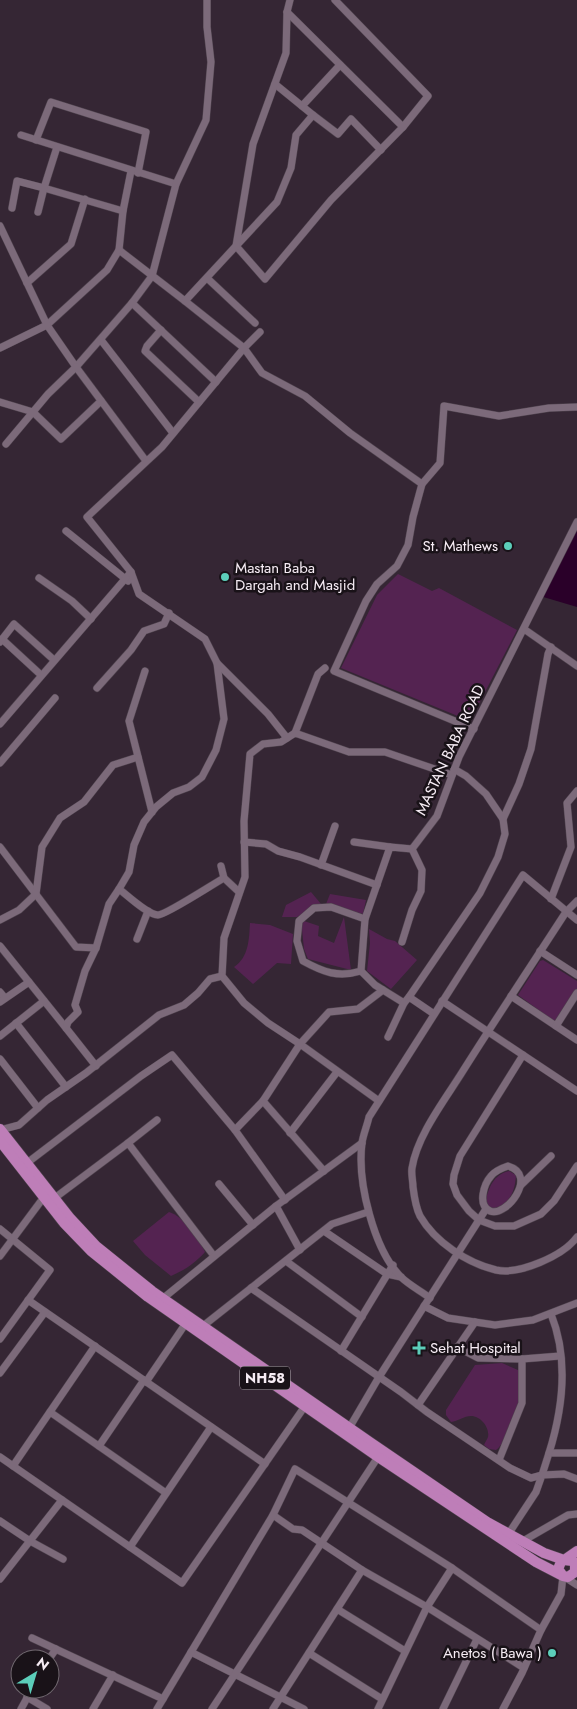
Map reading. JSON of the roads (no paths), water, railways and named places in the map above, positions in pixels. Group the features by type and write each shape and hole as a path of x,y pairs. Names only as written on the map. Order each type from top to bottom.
{"highway":[{"name":"NH58","path":"0,1130 27,1163 64,1223 91,1251 160,1301 186,1323 305,1406 347,1431 487,1522 544,1552 564,1560 573,1561 577,1569 572,1576 568,1577 536,1562 378,1457 347,1431 203,1326 160,1301"},
{"name":"NH58","path":"0,1141 49,1199"},
{"path":"563,1576 559,1572 558,1566 577,1552"}],"street":[{"path":"6,444 33,412 101,340 152,276 176,184 206,120 211,62 207,27 207,0"},
{"path":"236,246 253,144 286,53 290,0"},
{"path":"236,246 265,279 331,200 403,127 428,96 335,0"},
{"path":"288,12 403,127"},
{"path":"302,106 340,65"},
{"path":"275,84 338,134 351,119 381,150"},
{"path":"0,348 47,325 106,270 119,250 123,211 146,132 51,102 36,140"},
{"path":"185,301 277,202 291,168 296,135 313,115"},
{"path":"21,135 176,184"},
{"path":"38,212 57,147"},
{"path":"12,208 17,181 123,211"},
{"path":"27,283 70,244 85,200"},
{"path":"0,226 47,325 146,461"},
{"path":"119,250 244,348 262,373 305,396 350,433 422,484"},
{"path":"207,278 255,323"},
{"path":"132,303 216,382"},
{"path":"161,330 145,351 199,402"},
{"path":"260,332 244,348 173,433 88,517 131,572 139,594 205,639 218,663 268,714 286,738"},
{"path":"101,340 173,433"},
{"path":"0,402 33,412 61,439 101,401"},
{"path":"474,729 334,671 366,602 377,584 397,566 408,545 422,484 440,463 444,406 499,416 549,408 577,407"},
{"name":"MASTAN BABA ROAD","path":"412,849 437,816 453,772 577,522"},
{"path":"66,531 125,580 136,585"},
{"path":"0,724 131,572"},
{"path":"38,578 72,601 91,619"},
{"path":"97,688 131,650 144,631 164,624 169,613"},
{"path":"41,675 1,641 14,624 54,660"},
{"path":"524,629 577,666"},
{"path":"503,819 519,784 531,749 548,654 551,648"},
{"path":"66,1028 68,1022 78,1012 75,1005 85,971 96,948 109,904 129,872 134,845 144,822 152,812 173,794 189,787 202,777 216,750 224,719 218,663"},
{"path":"325,668 318,674 295,733 281,742 263,744 250,754 244,821 244,877 224,938 222,976 244,1003 268,1023 379,1101"},
{"path":"145,672 129,721 152,812"},
{"path":"0,763 55,698"},
{"path":"295,733 348,752 385,752 466,776 486,794 503,819 505,834 498,857 480,893 404,1003 388,1038"},
{"path":"0,920 19,910 36,894 42,847 60,818 84,802 113,764 138,757"},
{"path":"551,899 571,847 567,803 577,791"},
{"path":"321,865 335,826"},
{"path":"244,842 266,844 278,851 377,886"},
{"path":"354,842 412,849 422,870 421,892 412,910 402,942"},
{"path":"0,847 76,947 96,948"},
{"path":"390,847 365,919 361,971 375,985 404,1003"},
{"path":"221,866 224,878 239,892"},
{"path":"430,1298 401,1277 392,1265 380,1246 368,1212 362,1168 362,1144 369,1117 523,875 577,920"},
{"path":"119,889 148,911 158,915 170,911 224,878"},
{"path":"577,901 566,912 540,951 420,1142 412,1169 414,1192 420,1215 437,1237 458,1253 481,1266 501,1271 521,1268 548,1259 572,1243 577,1237"},
{"path":"361,971 348,975 323,972 303,961 297,941 300,922 314,908 331,907 365,919"},
{"path":"137,939 148,911"},
{"path":"0,946 96,1066"},
{"path":"540,951 577,975"},
{"path":"0,1130 19,1125 38,1108 96,1066 159,1015 184,1005 210,979 222,976"},
{"path":"0,992 3,1000 29,982"},
{"path":"235,1130 263,1101 300,1044 329,1012 358,1009 384,990"},
{"path":"556,1026 577,993"},
{"path":"511,996 577,1040"},
{"path":"409,997 434,1014"},
{"path":"0,1036 44,1001"},
{"path":"442,1001 577,1091"},
{"path":"16,1023 66,1087"},
{"path":"27,1163 141,1076 172,1055 235,1130 285,1200"},
{"path":"523,1055 460,1156 453,1184 457,1195 469,1211 479,1220 495,1226 514,1226 541,1214 554,1201 577,1166"},
{"path":"0,1059 38,1108"},
{"path":"290,1132 337,1072"},
{"path":"263,1101 324,1171"},
{"path":"0,1256 12,1239 49,1199 157,1120"},
{"path":"128,1143 214,1256"},
{"path":"160,1301 276,1206 362,1144"},
{"path":"521,1185 521,1176 516,1168 508,1166 498,1170 491,1175 483,1194 483,1203 486,1209 492,1212 506,1207 516,1196 521,1185 552,1156"},
{"path":"219,1184 253,1225"},
{"path":"276,1206 300,1250"},
{"path":"347,1431 379,1377 486,1209"},
{"path":"203,1326 332,1224 368,1212"},
{"path":"0,1229 50,1270 0,1339"},
{"path":"324,1231 387,1274 401,1277"},
{"path":"286,1261 362,1316"},
{"path":"341,1351 392,1265"},
{"path":"251,1288 510,1468 531,1478 542,1475 564,1474 577,1479"},
{"path":"28,1300 265,1464"},
{"path":"424,1306 448,1318 495,1324 533,1320 577,1303"},
{"path":"0,1373 45,1312"},
{"path":"509,1533 536,1492 561,1408 560,1356 554,1322 550,1314"},
{"path":"418,1405 475,1322"},
{"path":"99,1446 186,1323"},
{"path":"13,1466 95,1346"},
{"path":"457,1347 478,1358 522,1359 560,1356"},
{"path":"499,1460 522,1403 522,1359"},
{"path":"0,1457 182,1583 305,1406"},
{"path":"50,1412 166,1494"},
{"path":"130,1547 211,1427"},
{"path":"549,1453 577,1453"},
{"path":"212,1709 378,1457"},
{"path":"157,1709 273,1515 296,1469 452,1568 542,1630"},
{"path":"0,1579 62,1500"},
{"path":"523,1541 568,1515 577,1514"},
{"path":"273,1515 293,1529 302,1530 362,1570 524,1668"},
{"path":"0,1521 30,1541 63,1559"},
{"path":"378,1709 426,1607 452,1568"},
{"path":"273,1709 362,1570"},
{"path":"503,1709 561,1594 563,1576 577,1586"},
{"path":"337,1608 405,1651"},
{"path":"32,1638 56,1649"},
{"path":"443,1709 477,1639"},
{"path":"60,1651 163,1699"},
{"path":"191,1652 304,1709"},
{"path":"309,1653 382,1700"},
{"path":"93,1709 113,1675"},
{"path":"31,1699 47,1709"}],"place":[{"name":"St. Mathews","path":"508,546"},
{"name":"Mastan Baba Dargah and Masjid","path":"225,577"},
{"name":"Sehat Hospital","path":"419,1348"},
{"name":"Anetos ( Bawa )","path":"552,1653"}]}
